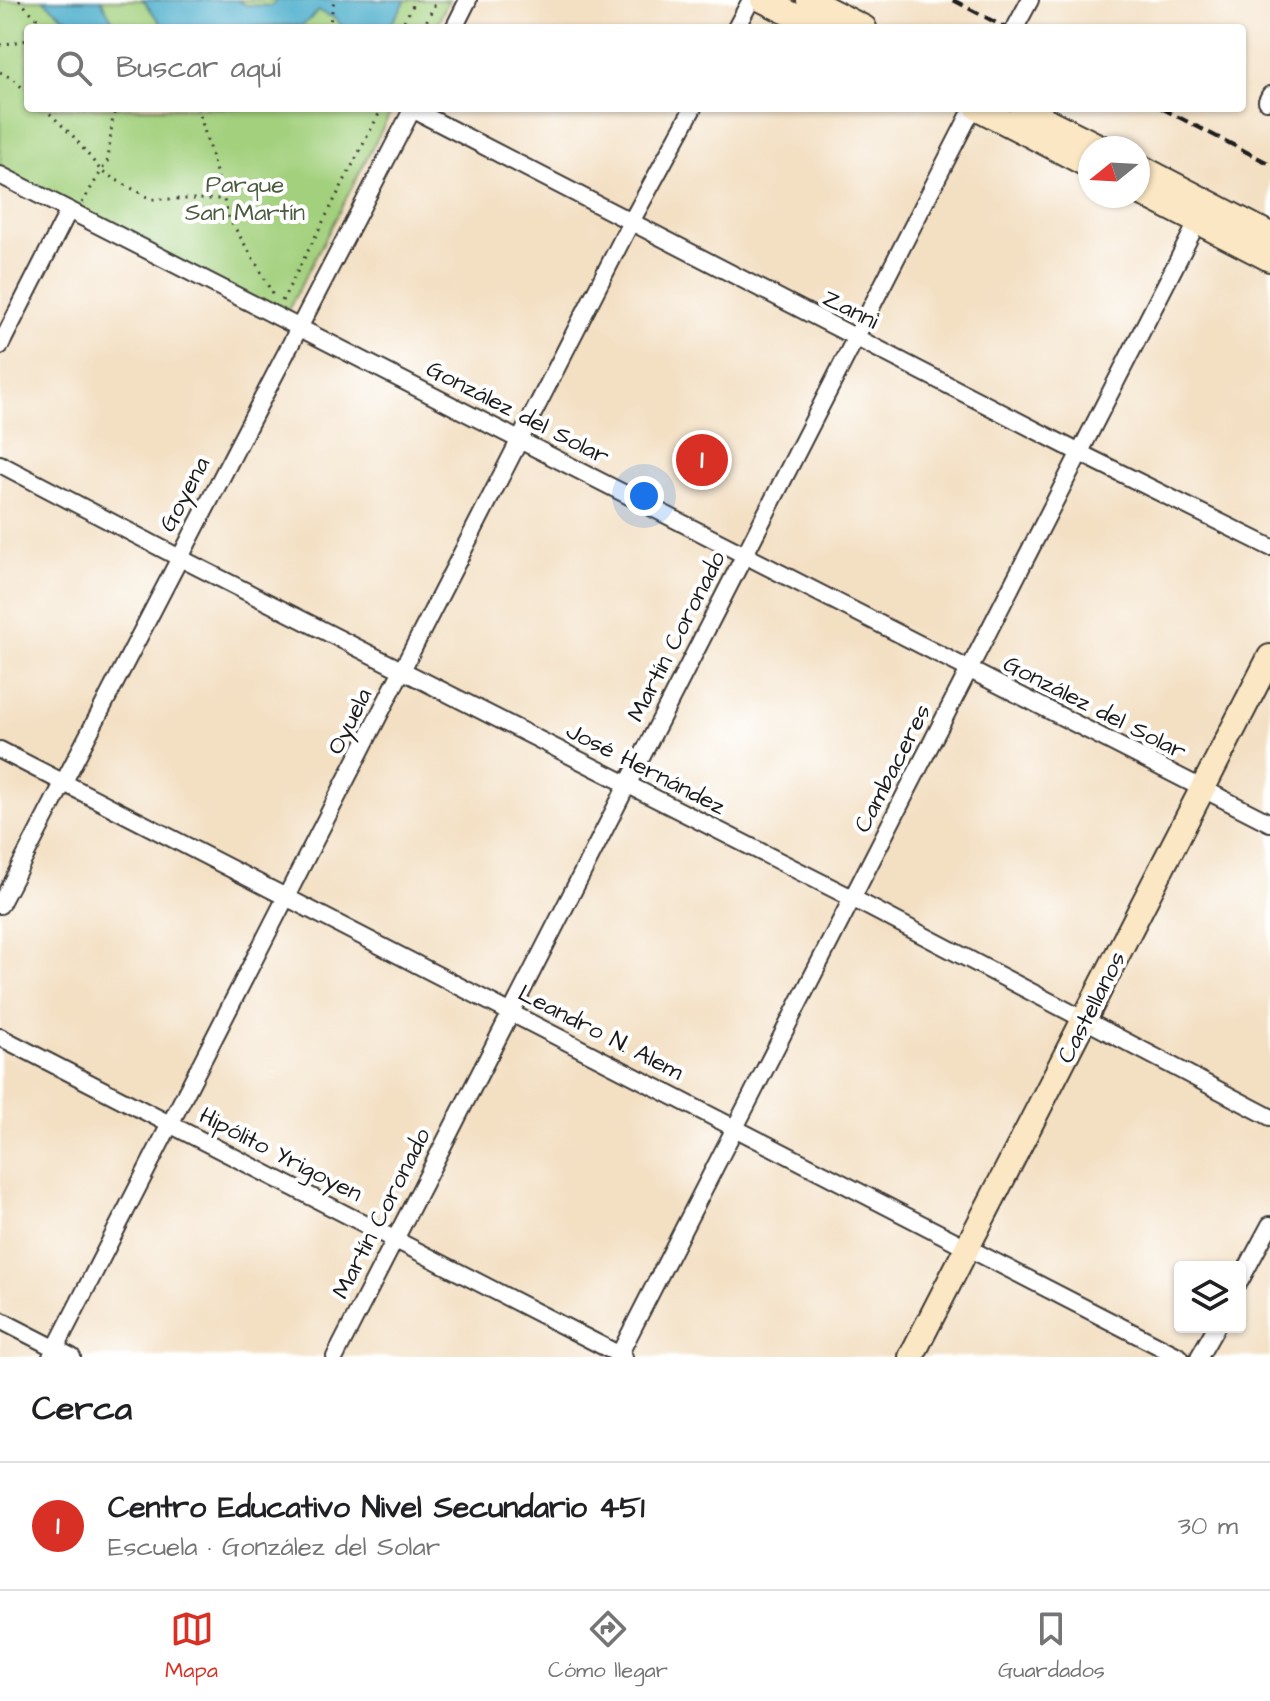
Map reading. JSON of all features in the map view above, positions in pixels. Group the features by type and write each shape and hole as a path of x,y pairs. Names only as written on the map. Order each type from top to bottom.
{"street":[{"path":"456,24 468,0"},
{"path":"738,24 751,0"},
{"path":"763,0 811,24"},
{"path":"809,0 856,24"},
{"path":"1017,24 1030,0"},
{"name":"Goyena","path":"0,905 410,112"},
{"name":"Zanni","path":"418,112 1080,453 1270,547"},
{"name":"Oyuela","path":"53,1353 631,222 691,112"},
{"name":"Martín Coronado","path":"335,1357 973,112"},
{"path":"983,112 1078,160"},
{"path":"1030,112 1078,136"},
{"path":"1150,174 1270,259"},
{"name":"González del Solar","path":"0,175 1270,823"},
{"path":"1150,195 1270,235"},
{"path":"0,346 73,211"},
{"name":"Cambaceres","path":"621,1356 1203,212"},
{"name":"José Hernández","path":"0,464 626,786 852,898 1270,1117"},
{"name":"Castellanos","path":"911,1357 1270,657"},
{"name":"Leandro N. Alem","path":"0,750 1180,1357"},
{"name":"Hipólito Yrigoyen","path":"0,1037 621,1356"},
{"path":"1246,1270 1270,1225"},
{"path":"0,1320 53,1353 72,1357"},
{"path":"1199,1357 1213,1333"}],"path":[{"path":"19,0 42,24"},
{"path":"330,24 334,0"},
{"path":"402,24 416,0"},
{"path":"425,24 437,0"},
{"path":"0,45 24,41"},
{"path":"0,72 24,89"},
{"path":"48,112 73,136 102,172 151,199 223,199"},
{"path":"73,211 108,160 115,112"},
{"path":"199,112 229,218 270,289 276,303 275,315"},
{"path":"275,315 380,112"}],"green space":[{"name":"Parque San Martín","path":"0,0 449,0 437,24 24,24 24,112 391,112 283,320 0,171"}],"water":[{"path":"43,0 101,0 115,24 72,24"},
{"path":"143,0 237,0 246,5 271,6 277,0 406,0 391,24 340,24 319,11 304,24 161,24"}],"railway":[{"path":"953,0 998,24"},
{"path":"1169,112 1270,164"}],"place":[{"name":"Centro Educativo Nivel Secundario 451","path":"702,460"}]}
